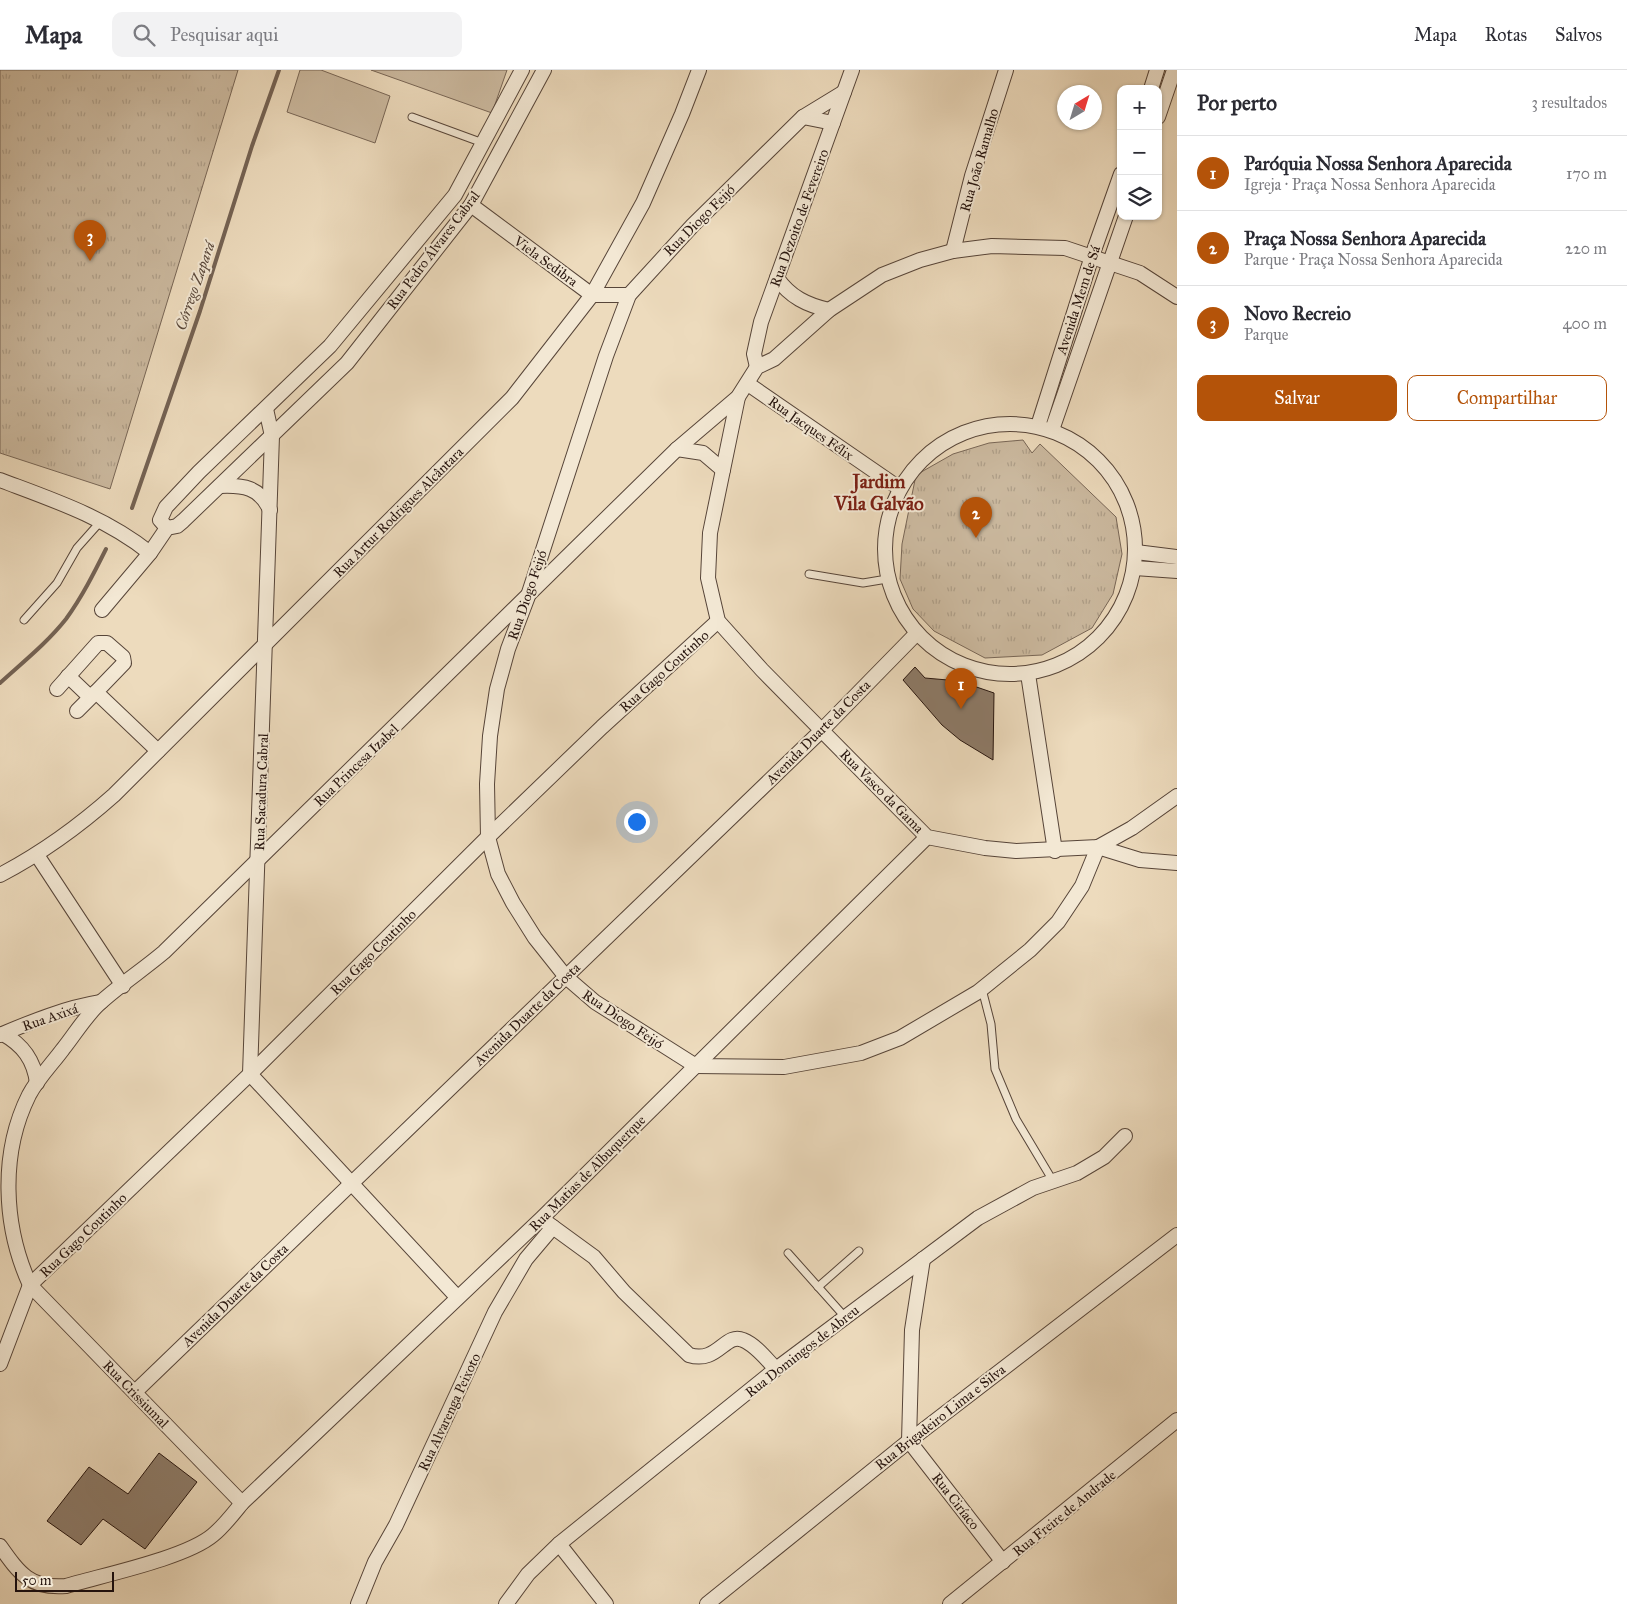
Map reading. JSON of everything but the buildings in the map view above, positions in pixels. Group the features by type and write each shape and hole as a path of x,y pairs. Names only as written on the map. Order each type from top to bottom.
{"street":[{"name":"Rua Pedro Álvares Cabral","path":"167,528 160,520 166,507 330,346 455,195 522,70"},
{"name":"Rua Pedro Álvares Cabral","path":"102,610 150,553 167,528 176,526 183,521 347,363 470,205 544,70"},
{"name":"Rua Artur Rodrigues Alcântara","path":"0,875 37,856 85,820 158,751 512,398 592,295 643,203 699,70"},
{"name":"Rua Dezoito de Fevereiro","path":"757,367 754,354 756,340 852,70"},
{"name":"Rua João Ramalho","path":"953,250 972,176 1006,70"},
{"path":"1152,85 1157,70"},
{"path":"1162,105 1174,70"},
{"name":"Rua Diogo Feijó","path":"696,1066 595,1002 566,977 535,938 513,904 498,874 488,837 487,784 490,736 497,689 508,649 527,598 606,356 630,294 687,231 803,117 844,92"},
{"path":"803,117 833,123"},
{"name":"Avenida Mem de Sá","path":"1038,426 1091,260 1121,175"},
{"name":"Viela Sedibra","path":"470,205 592,295 630,294"},
{"name":"Avenida Mem de Sá","path":"1052,430 1125,220"},
{"path":"757,367 774,359 829,310 882,274 953,250 992,246 1065,248 1139,280 1149,280 1177,297"},
{"path":"777,278 786,290 799,300 829,310"},
{"name":"Rua Pedro Álvares Cabral","path":"360,310 378,323"},
{"name":"Rua Princesa Izabel","path":"30,1285 12,1236 7,1213 6,1177 11,1134 18,1116 37,1083 101,1002 164,952 677,449 738,397 757,367"},
{"name":"Rua Jacques Félix","path":"748,384 899,488"},
{"path":"718,621 710,593 708,563 710,533 738,397"},
{"name":"Rua Sacadura Cabral","path":"250,1074 267,643 272,436 266,409"},
{"path":"1006,423 1038,426 1052,430 1086,450 1104,466 1122,492 1133,521 1136,552 1135,568 1123,606 1099,639 1066,662 1028,674 987,673 949,659 917,633 896,601 887,578 885,563 886,525 899,488 918,462 944,442 973,428 1006,423"},
{"path":"677,449 704,453 723,470"},
{"path":"0,480 64,503 101,521 150,553"},
{"path":"220,486 246,486 258,492 270,511"},
{"path":"1136,552 1177,557"},
{"path":"1135,568 1177,571"},
{"name":"Rua Vasco da Gama","path":"718,621 762,670 927,837 985,848 1055,851 1098,847"},
{"name":"Rua Gago Coutinho","path":"30,1285 250,1074 488,837 602,727 718,621"},
{"name":"Avenida Duarte da Costa","path":"135,1392 822,730 917,633"},
{"path":"57,689 98,643 107,643 123,657 124,664 77,710"},
{"path":"1028,674 1055,851"},
{"path":"68,676 93,694 158,751"},
{"path":"696,1066 784,1067 861,1054 900,1038 942,1015 982,988 1030,950 1058,922 1082,886 1098,847 1132,828 1177,796"},
{"name":"Rua Matias de Albuquerque","path":"0,1546 20,1573 35,1584 51,1587 66,1586 198,1545 213,1535 242,1503 542,1218 927,837"},
{"path":"1098,847 1140,860 1177,863"},
{"path":"37,856 123,986"},
{"name":"Rua Axixá","path":"1,1035 76,1006 101,1002"},
{"path":"1,1035 24,1049 34,1066 37,1083"},
{"path":"250,1074 457,1297"},
{"name":"Rua Domingos de Abreu","path":"506,1604 528,1574 559,1544 776,1369 978,1218 1033,1188 1077,1173 1104,1157 1125,1136"},
{"path":"542,1218 594,1257 624,1292 690,1356 703,1358 711,1356 732,1339 741,1339 749,1343 776,1369"},
{"name":"Rua Alvarenga Peixoto","path":"358,1604 375,1562 396,1525 496,1312 526,1259 553,1227"},
{"name":"Rua Brigadeiro Lima e Silva","path":"707,1604 909,1441 1177,1235"},
{"path":"909,1441 912,1330 923,1258"},
{"path":"0,1364 30,1285"},
{"name":"Rua Crissiumal","path":"30,1285 242,1503"},
{"name":"Rua Freire de Andrade","path":"950,1604 1177,1420"},
{"name":"Rua Ciríaco","path":"909,1441 1003,1562"},
{"path":"559,1544 606,1604"}],"lane":[{"path":"412,117 483,143"},
{"path":"24,620 57,583 77,548 101,521"},
{"path":"809,574 863,582 887,578"},
{"path":"982,988 991,1024 995,1069 1016,1119 1053,1181"},
{"path":"818,1286 858,1251"},
{"path":"788,1253 845,1317"}],"green space":[{"path":"0,70 238,70 110,489 0,453"},
{"path":"300,70 321,70 390,96 375,143 287,112"},
{"path":"371,70 507,70 492,113"},
{"path":"1023,440 1032,453 1040,444 1116,517 1122,554 1113,594 1092,628 1042,655 985,658 934,631 913,609 900,579 902,544 916,475 953,454 989,443"}],"waterway":[{"name":"Córrego Zapará","path":"132,508 200,311 252,146 279,70"},
{"name":"Córrego Zapará","path":"0,683 59,628 83,594 106,549"}],"place":[{"name":"Novo Recreio","path":"90,261"},
{"name":"Praça Nossa Senhora Aparecida","path":"976,538"},
{"name":"Paróquia Nossa Senhora Aparecida","path":"961,709"}],"district":[{"name":"Jardim Vila Galvão","path":"879,492"}]}
